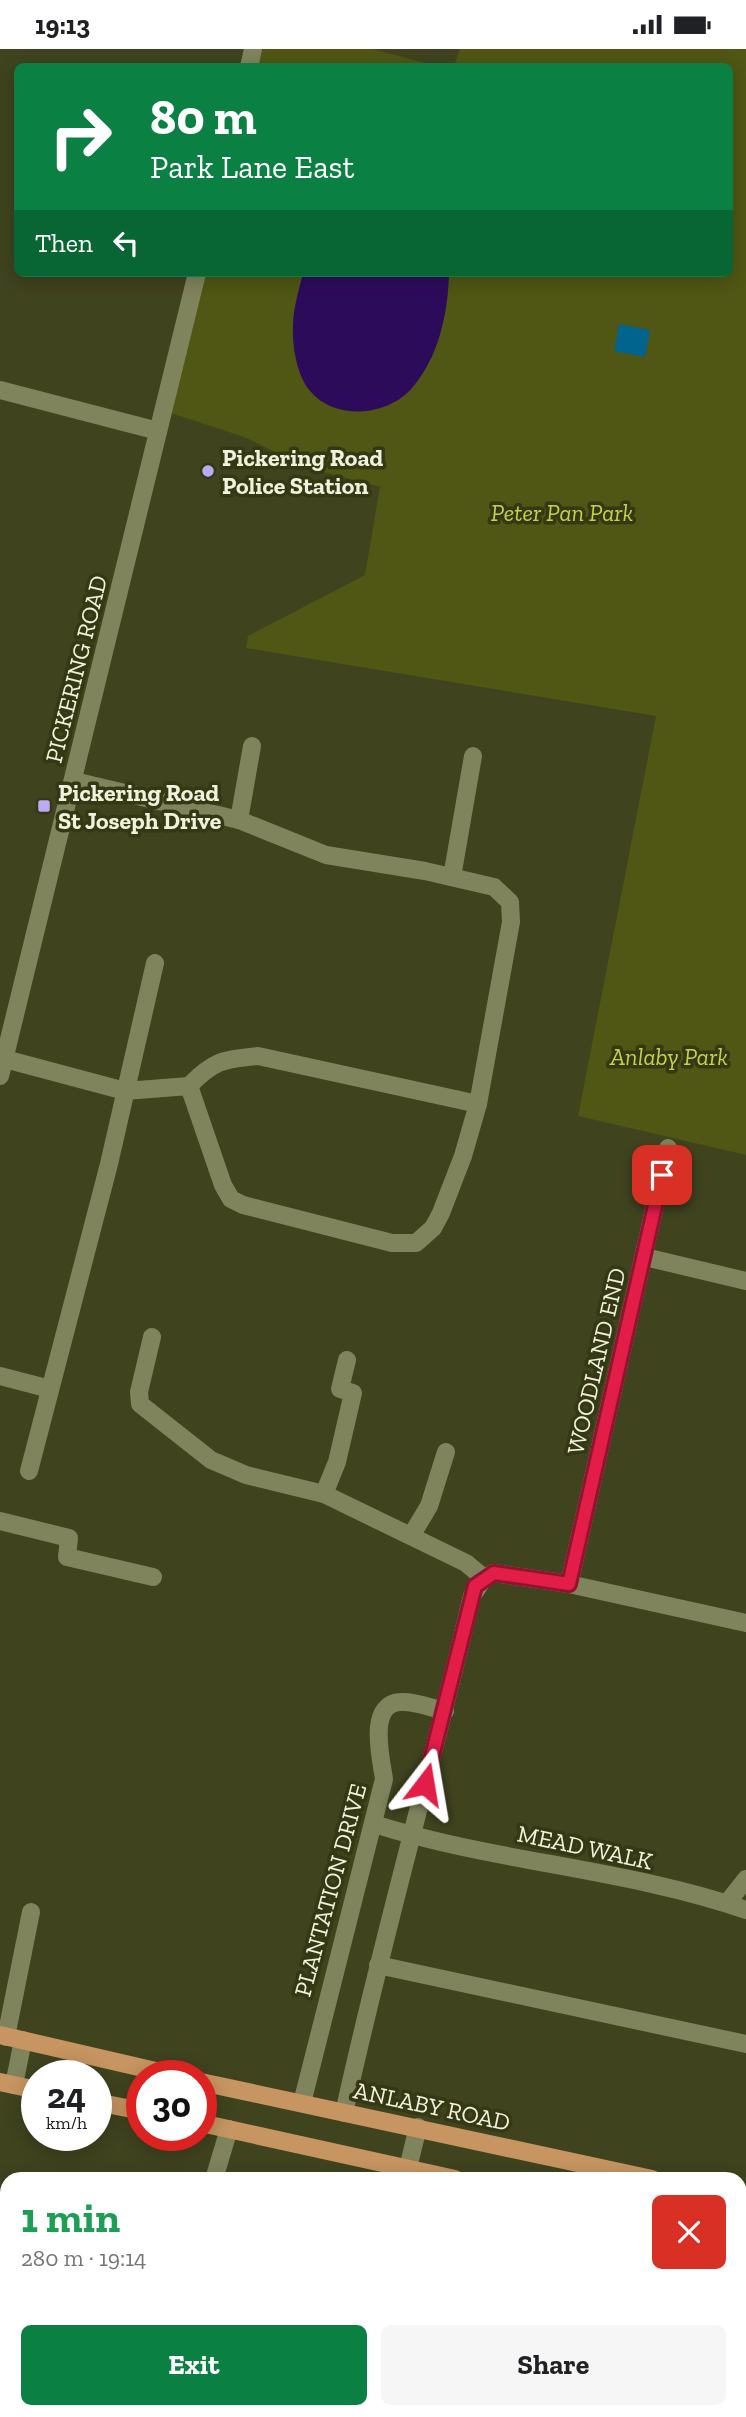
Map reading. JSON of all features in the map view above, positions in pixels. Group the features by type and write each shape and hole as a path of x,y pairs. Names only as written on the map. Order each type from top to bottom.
{"main road":[{"path":"10,2037 126,2064"},
{"name":"ANLABY ROAD","path":"217,2084 418,2127 589,2172"},
{"path":"217,2126 425,2172"}],"street":[{"name":"PICKERING ROAD","path":"2,1067 196,277"},
{"path":"0,390 158,431"},
{"path":"239,820 252,746"},
{"path":"452,877 473,756"},
{"path":"74,781 239,820 326,855 494,887 510,902 511,922 478,1104 463,1156 433,1228 416,1243 392,1243 243,1205 231,1199 223,1185 190,1086"},
{"path":"29,1471 155,963"},
{"path":"2,1067 125,1091 190,1086 206,1069 223,1059 258,1056 478,1104"},
{"name":"WOODLAND END","path":"569,1584 668,1148"},
{"path":"645,1257 746,1281"},
{"path":"152,1336 139,1392 140,1404 211,1461 246,1475 324,1494 466,1563 484,1578"},
{"path":"324,1494 337,1462 353,1393 340,1389 347,1360"},
{"path":"0,1376 50,1389"},
{"path":"411,1536 429,1506 446,1452"},
{"path":"0,1521 69,1538 67,1557 153,1577"},
{"path":"344,2113 378,1965 445,1711 472,1596 484,1578 494,1573 569,1584 746,1623"},
{"name":"PLANTATION DRIVE","path":"302,2103 384,1779 378,1734 384,1710 392,1704 402,1702 445,1711"},
{"name":"MEAD WALK","path":"374,1824 413,1836 727,1903 746,1910"},
{"path":"727,1903 746,1879"},
{"path":"7,2084 10,2037 31,1912"},
{"path":"378,1965 746,2044"},
{"path":"408,2168 418,2127"},
{"path":"216,2172 229,2129"}],"green space":[{"path":"256,49 373,49 425,63 253,63"},
{"name":"Peter Pan Park","path":"460,49 746,49 746,1155 578,1116 656,716 246,648 248,636 365,575 380,487 308,468 244,437 171,413 203,277 733,277 733,63 455,63"}],"shaded area":[{"path":"302,277 449,277 444,319 429,363 412,388 402,397 390,405 376,409 348,411 334,408 306,386 296,361 293,343 296,299"}],"building":[{"path":"619,324 650,330 645,357 614,351"}],"place":[{"name":"Pickering Road Police Station","path":"208,471"},
{"name":"Pickering Road St Joseph Drive","path":"44,806"}],"route":[{"path":"425,1784 475,1586 494,1573 569,1584 615,1392 662,1175"}],"park label":[{"name":"Anlaby Park","path":"669,1056"}]}
